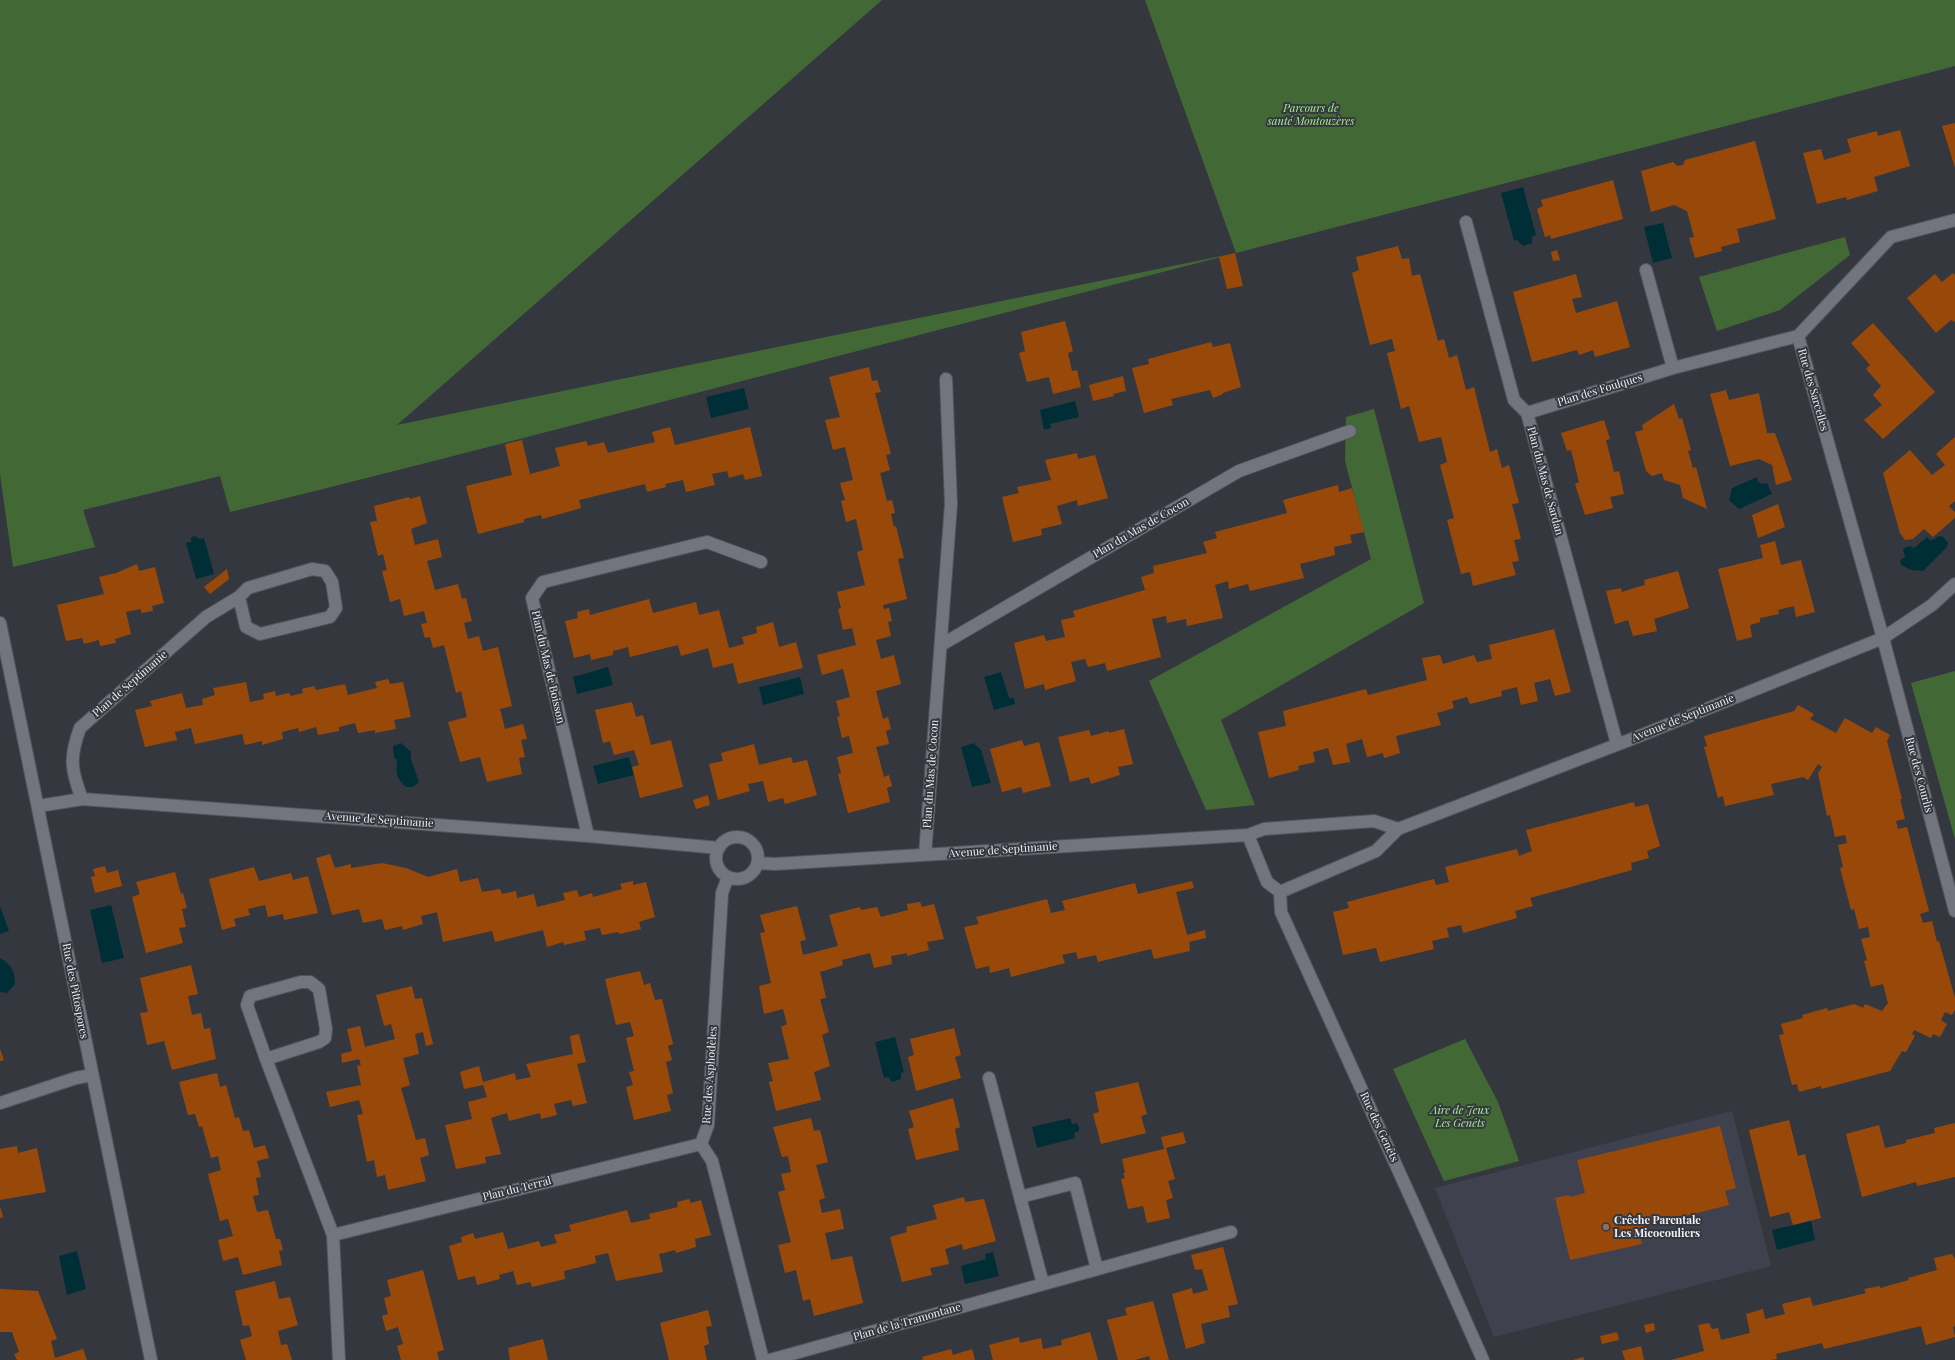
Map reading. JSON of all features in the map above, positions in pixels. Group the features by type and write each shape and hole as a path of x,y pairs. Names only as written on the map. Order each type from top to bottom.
{"street":[{"name":"Rue des Sarcelles","path":"1883,638 1798,336 1891,237 1955,220"},
{"name":"Plan du Mas de Sardan","path":"1466,222 1514,400 1527,413 1617,744"},
{"path":"1646,270 1673,368"},
{"name":"Plan des Foulques","path":"1527,413 1673,368 1798,336"},
{"name":"Plan du Mas de Cocon","path":"925,855 951,504 946,379"},
{"name":"Plan du Mas de Cocon","path":"941,645 1239,471 1350,431"},
{"name":"Plan du Mas de Boisson","path":"588,836 532,598 543,582 707,542 761,562"},
{"name":"Plan de Septimanie","path":"82,798 73,773 73,747 80,728 206,617 238,597 248,588 312,569 325,571 332,582 336,608 330,617 260,634 246,627 238,597"},
{"name":"Avenue de Septimanie","path":"1280,892 1376,851 1398,829 1883,638 1932,605 1955,584"},
{"name":"Rue des Pittospores","path":"0,623 39,806 92,1075 151,1360"},
{"name":"Rue des Courlis","path":"1883,638 1955,912"},
{"name":"Avenue de Septimanie","path":"39,806 82,798 588,836 719,848"},
{"name":"Avenue de Septimanie","path":"758,863 925,855 1248,835 1264,829 1374,822 1398,829"},
{"path":"1248,835 1266,882 1280,892"},
{"path":"732,837 745,839 755,847 758,855 758,863 754,872 746,878 737,879 728,877 719,869 716,858 719,848 725,841 732,837"},
{"name":"Rue des Asphodèles","path":"701,1144 708,1125 722,893 728,877"},
{"name":"Rue des Genêts","path":"1280,892 1281,912 1483,1360"},
{"path":"266,1059 319,1042 325,1038 326,1029 319,989 310,982 301,982 250,996 247,1005 266,1059 333,1235 339,1360"},
{"path":"0,1103 76,1078 92,1075"},
{"path":"989,1078 1043,1284"},
{"path":"701,1144 712,1161 763,1360"},
{"name":"Plan du Terral","path":"333,1235 701,1144"},
{"path":"1020,1197 1075,1183 1097,1269"},
{"name":"Plan de la Tramontane","path":"770,1360 1231,1232"}],"shaded area":[{"name":"Crêche Parentale Les Micocouliers","path":"1732,1111 1771,1266 1494,1337 1435,1188"}],"green space":[{"path":"0,0 882,0 397,425 1234,253 500,444 230,512 220,476 83,510 95,547 13,567 0,474"},
{"name":"Parcours de santé Montouzères","path":"1145,0 1955,0 1955,66 1236,253"},
{"path":"1845,237 1850,255 1780,310 1717,331 1699,277"},
{"path":"1374,409 1424,603 1221,720 1255,805 1206,810 1149,681 1371,559 1345,461 1346,417"},
{"path":"1955,671 1955,839 1911,683"},
{"name":"Aire de Jeux Les Genêts","path":"1465,1039 1498,1102 1519,1161 1444,1181 1393,1069"}],"water":[{"path":"1523,187 1536,235 1532,237 1532,243 1523,246 1517,240 1514,241 1501,193"},
{"path":"1663,223 1672,258 1653,263 1644,227"},
{"path":"744,388 749,409 711,418 706,397"},
{"path":"1075,401 1079,417 1050,424 1051,428 1044,430 1040,410"},
{"path":"1757,477 1758,482 1763,484 1767,483 1772,494 1739,509 1729,500 1732,488"},
{"path":"194,536 200,539 204,538 214,574 196,579 186,543 191,542 191,538"},
{"path":"1938,536 1943,537 1948,542 1947,547 1923,571 1911,570 1901,565 1900,560 1905,557 1903,549 1909,546 1914,548 1927,537 1930,540 1935,539"},
{"path":"608,667 613,685 577,694 573,677"},
{"path":"1001,672 1009,698 1014,698 1015,704 994,710 984,677"},
{"path":"800,677 804,694 763,705 759,687"},
{"path":"401,743 411,752 411,759 419,782 413,787 406,787 397,775 397,760 394,757 393,746"},
{"path":"974,743 981,750 991,783 972,787 961,747"},
{"path":"629,757 634,775 598,784 593,766"},
{"path":"111,905 124,958 102,963 90,910"},
{"path":"0,906 9,931 0,934"},
{"path":"0,958 10,965 14,975 15,984 7,993 0,992"},
{"path":"895,1037 904,1072 901,1073 901,1079 892,1082 888,1077 884,1078 875,1042"},
{"path":"1070,1118 1072,1124 1076,1123 1079,1126 1079,1131 1074,1133 1075,1138 1037,1148 1032,1127"},
{"path":"1811,1221 1815,1240 1777,1250 1772,1230"},
{"path":"77,1251 86,1289 67,1295 59,1256"},
{"path":"993,1252 999,1276 965,1284 961,1266 986,1259 985,1254"}],"building":[{"path":"1955,123 1955,168 1942,126"},
{"path":"1900,130 1910,166 1874,177 1878,191 1847,200 1846,197 1817,204 1803,153 1821,149 1824,160 1851,152 1847,139 1877,131 1878,136"},
{"path":"1755,141 1776,219 1737,229 1740,242 1721,247 1722,251 1695,258 1689,238 1694,237 1687,211 1674,205 1651,212 1641,171 1673,162 1677,166 1683,165 1685,160"},
{"path":"1613,180 1623,219 1551,239 1550,235 1545,237 1537,209 1543,206 1541,200"},
{"path":"1398,246 1402,259 1409,258 1412,276 1420,274 1438,341 1444,339 1449,358 1457,355 1466,390 1474,387 1490,452 1497,449 1502,468 1509,465 1519,503 1512,504 1521,539 1514,540 1519,561 1512,562 1516,575 1473,586 1470,572 1461,574 1447,520 1454,518 1440,465 1447,462 1441,437 1419,442 1409,406 1401,409 1387,353 1395,351 1392,339 1370,345 1352,273 1359,270 1356,257"},
{"path":"1557,250 1560,260 1553,261 1551,252"},
{"path":"1235,253 1243,286 1227,289 1219,257"},
{"path":"1953,273 1955,275 1955,322 1951,320 1936,333 1907,298 1935,274 1942,282"},
{"path":"1576,274 1582,297 1572,299 1576,313 1617,301 1630,347 1595,357 1593,350 1579,355 1577,350 1532,362 1513,292"},
{"path":"1065,321 1073,351 1068,353 1072,371 1077,370 1081,387 1053,394 1049,377 1027,382 1019,353 1025,351 1021,332"},
{"path":"1873,323 1935,392 1883,439 1864,420 1882,405 1873,395 1881,386 1866,369 1870,365 1851,343"},
{"path":"1211,342 1213,347 1230,343 1241,387 1213,398 1210,390 1171,399 1173,405 1144,413 1132,368 1149,364 1148,359"},
{"path":"869,367 872,381 877,380 881,392 875,393 891,454 886,455 890,470 880,473 887,501 892,500 895,513 891,514 894,527 896,526 904,558 898,559 907,599 883,605 884,609 889,608 892,621 888,622 891,636 876,640 881,659 894,655 901,684 876,691 883,719 888,717 891,729 886,731 889,744 876,747 884,777 889,775 892,786 887,788 890,802 848,813 838,774 841,773 837,757 853,753 849,736 842,738 837,717 840,716 836,701 850,697 843,669 822,675 817,655 856,645 852,628 843,630 838,609 841,608 837,592 865,585 857,552 863,550 856,519 846,522 841,501 845,500 840,483 853,480 845,447 833,450 825,420 840,417 829,377"},
{"path":"1123,376 1126,391 1113,394 1114,396 1093,401 1089,385"},
{"path":"1726,390 1729,400 1759,393 1767,433 1775,433 1792,480 1776,485 1772,465 1759,459 1730,466 1710,394"},
{"path":"1674,404 1679,419 1682,418 1691,450 1688,451 1693,468 1696,467 1707,509 1683,498 1680,485 1664,480 1662,473 1652,476 1646,471 1635,432 1643,430 1642,425"},
{"path":"1604,420 1610,439 1606,440 1614,472 1619,471 1624,494 1610,497 1613,508 1585,515 1575,484 1579,482 1571,450 1567,451 1561,433"},
{"path":"670,427 675,445 750,427 762,476 745,480 743,474 729,478 727,471 712,474 715,485 686,492 683,480 665,484 666,487 647,492 645,484 579,500 581,508 571,511 542,519 541,515 524,519 524,522 478,534 466,486 512,475 505,444 522,440 530,474 560,466 555,448 586,441 588,446 604,442 608,453 655,442 652,432"},
{"path":"1955,437 1955,501 1949,506 1955,512 1955,518 1933,537 1924,529 1913,539 1905,540 1900,533 1883,473 1910,450 1932,475 1945,465 1936,454"},
{"path":"1077,453 1078,459 1095,455 1108,498 1078,506 1077,500 1057,506 1062,524 1041,529 1042,535 1013,542 1002,497 1019,493 1017,487 1051,480 1045,460"},
{"path":"1338,485 1339,492 1352,488 1364,532 1350,535 1352,543 1334,547 1335,555 1300,564 1304,578 1250,591 1248,584 1229,589 1228,581 1215,585 1223,618 1187,626 1186,619 1167,623 1166,616 1152,619 1161,657 1107,671 1105,663 1088,667 1085,659 1071,662 1076,681 1045,690 1044,684 1025,689 1014,643 1044,635 1046,641 1065,637 1061,620 1075,617 1073,611 1145,590 1141,577 1154,573 1153,566 1207,553 1203,542 1217,538 1215,532 1287,513 1283,500"},
{"path":"420,496 427,523 411,529 415,545 438,539 442,557 427,561 435,590 458,584 462,599 466,598 472,621 464,623 468,639 479,636 483,651 498,647 512,706 500,709 505,729 523,724 527,739 521,740 525,757 519,758 522,774 487,782 480,757 460,762 448,722 467,717 461,691 456,693 444,645 433,648 430,637 425,638 421,624 427,623 424,611 404,616 400,599 390,602 382,571 387,570 383,554 378,556 370,522 377,521 374,506 409,497 410,499"},
{"path":"1778,504 1785,527 1758,538 1752,515"},
{"path":"1775,541 1781,565 1801,560 1815,612 1796,617 1794,606 1778,610 1779,614 1760,618 1760,622 1750,625 1752,637 1737,641 1718,569 1763,558 1760,545"},
{"path":"137,564 139,571 155,567 164,603 152,606 153,611 141,613 141,609 126,612 131,634 115,639 116,643 100,646 99,640 84,644 82,638 66,641 57,605 104,594 99,577 116,573"},
{"path":"227,569 229,579 210,594 204,587"},
{"path":"1678,571 1689,608 1654,619 1657,631 1633,636 1628,620 1615,624 1606,591 1621,588 1622,592 1645,585 1644,580"},
{"path":"649,599 653,613 696,602 699,615 719,610 729,648 744,644 742,637 757,633 756,627 773,622 779,647 796,642 803,668 738,684 733,663 713,668 708,648 681,656 678,645 630,657 628,647 613,651 613,655 591,660 590,654 574,658 565,621 578,618 577,612 589,609 590,615"},
{"path":"1554,629 1571,692 1555,696 1550,679 1534,683 1538,701 1521,705 1517,687 1501,691 1502,696 1470,704 1467,697 1452,701 1454,708 1437,713 1441,725 1396,736 1400,753 1384,758 1383,753 1367,757 1362,739 1346,744 1350,762 1333,765 1328,748 1313,752 1315,762 1298,766 1299,770 1269,778 1258,732 1286,726 1283,711 1366,689 1368,695 1427,680 1422,658 1440,655 1443,664 1474,655 1477,662 1492,659 1489,645"},
{"path":"388,679 390,684 403,682 411,717 394,720 396,729 375,733 375,730 358,733 355,723 339,727 339,731 318,735 316,727 299,732 298,728 282,732 283,739 262,745 262,741 245,745 242,734 195,744 191,728 175,732 177,740 145,747 135,710 152,706 150,701 182,693 186,708 203,705 202,699 215,695 213,688 246,682 250,702 264,699 263,694 275,691 276,696 289,693 291,696 303,693 302,689 314,686 316,690 345,684 348,695 377,688 375,682"},
{"path":"632,702 636,717 643,715 651,745 671,740 683,787 640,798 632,767 639,765 634,750 614,755 610,741 603,743 595,710"},
{"path":"1798,705 1814,714 1810,719 1836,733 1845,718 1872,733 1876,727 1890,735 1887,741 1902,799 1900,799 1905,819 1896,821 1898,829 1907,827 1929,911 1920,914 1923,923 1932,921 1937,942 1939,941 1955,998 1955,1010 1952,1015 1945,1012 1941,1020 1947,1024 1940,1037 1933,1034 1931,1038 1914,1030 1912,1034 1915,1036 1906,1052 1902,1051 1890,1071 1821,1089 1821,1086 1799,1092 1797,1084 1792,1085 1779,1035 1784,1034 1781,1024 1803,1018 1802,1015 1827,1008 1828,1011 1854,1004 1863,1008 1865,1004 1882,1011 1888,1003 1883,984 1871,987 1864,961 1867,960 1861,939 1870,937 1868,927 1859,929 1854,909 1851,910 1840,868 1843,867 1838,845 1847,843 1845,835 1835,837 1830,815 1827,816 1818,773 1822,767 1818,764 1808,780 1803,777 1771,784 1774,795 1725,806 1723,796 1718,798 1704,747 1707,746 1704,736 1794,711"},
{"path":"1124,729 1133,764 1118,767 1120,775 1091,784 1089,777 1070,782 1058,737 1089,730 1091,736"},
{"path":"1022,740 1024,746 1039,742 1051,786 1023,793 1021,787 1002,792 990,749"},
{"path":"754,744 759,765 791,757 793,763 807,760 817,795 785,804 783,798 768,802 763,781 748,784 750,791 718,800 709,764 723,761 721,753"},
{"path":"708,795 710,805 696,809 693,800"},
{"path":"1634,802 1635,807 1648,804 1660,846 1647,851 1649,858 1631,863 1632,870 1530,898 1533,906 1515,911 1517,918 1463,933 1461,925 1447,928 1449,937 1432,941 1434,949 1380,962 1376,948 1343,955 1333,912 1349,908 1347,902 1434,879 1436,885 1449,882 1445,867 1517,849 1519,856 1532,851 1526,830"},
{"path":"330,854 335,868 351,864 351,868 382,863 406,868 428,877 457,869 460,882 478,878 482,892 500,889 502,894 516,891 517,898 534,894 537,907 565,900 563,893 577,890 579,897 592,893 593,897 622,889 620,884 633,881 633,885 646,882 655,917 639,922 641,929 620,934 618,932 602,935 600,928 584,931 586,940 564,945 563,942 547,947 543,930 495,942 492,931 443,942 437,912 421,916 423,924 403,930 402,926 385,930 382,919 363,923 359,909 332,915 316,858"},
{"path":"105,866 107,873 118,870 122,886 95,893 91,877 95,876 93,869"},
{"path":"254,867 259,881 291,873 293,880 308,876 318,913 284,920 283,914 268,917 265,905 248,909 250,915 234,919 236,926 222,930 209,879"},
{"path":"175,872 181,894 183,893 187,908 182,909 186,927 179,928 183,943 146,953 132,897 140,894 136,882"},
{"path":"1192,881 1194,888 1176,892 1187,935 1205,930 1206,938 1189,942 1190,951 1154,959 1151,949 1098,962 1096,955 1078,959 1076,952 1062,955 1065,963 1011,977 1009,968 990,973 989,966 976,969 964,927 979,924 976,917 1047,899 1051,913 1065,910 1062,901 1135,883 1138,894"},
{"path":"920,902 922,907 934,904 944,939 927,942 929,950 907,956 907,953 891,956 892,964 874,968 870,953 842,960 843,965 820,972 826,998 820,999 829,1032 822,1035 830,1066 814,1072 821,1100 776,1111 769,1082 773,1081 768,1063 789,1059 781,1027 787,1024 783,1009 764,1014 759,986 771,983 760,933 765,932 760,915 797,906 806,940 800,941 803,955 838,946 829,915 860,907 861,910 877,907 881,917 908,910 907,904"},
{"path":"191,965 198,994 188,996 192,1015 201,1013 204,1029 210,1028 216,1059 172,1070 164,1041 147,1045 140,1013 148,1012 140,978"},
{"path":"640,971 644,985 650,983 655,1000 662,999 673,1044 668,1046 672,1060 666,1062 673,1093 667,1095 671,1111 634,1120 626,1087 633,1085 629,1072 634,1071 626,1038 634,1036 630,1022 616,1025 605,979"},
{"path":"412,986 415,999 422,998 433,1044 426,1046 423,1032 415,1034 419,1054 403,1058 410,1085 401,1088 416,1140 425,1138 429,1155 420,1158 426,1181 388,1190 385,1175 377,1177 374,1160 367,1162 357,1115 363,1114 359,1100 330,1107 326,1092 361,1085 357,1066 361,1065 359,1059 342,1063 341,1054 352,1051 347,1029 360,1026 365,1047 395,1039 391,1024 384,1026 376,995"},
{"path":"954,1028 961,1055 955,1057 961,1078 916,1091 908,1057 914,1055 910,1039"},
{"path":"579,1034 586,1062 577,1064 587,1103 573,1106 571,1100 554,1104 557,1115 541,1119 540,1113 509,1121 507,1113 491,1118 501,1154 485,1157 486,1163 456,1169 445,1125 472,1119 468,1102 487,1097 483,1085 464,1089 460,1072 479,1066 483,1082 515,1073 516,1080 531,1077 526,1064 573,1054 570,1036"},
{"path":"0,1049 4,1060 0,1061"},
{"path":"217,1073 220,1087 226,1085 235,1118 239,1117 243,1131 249,1130 254,1148 265,1145 269,1158 257,1161 261,1177 256,1178 259,1195 253,1196 257,1212 268,1210 276,1239 280,1239 283,1250 279,1251 282,1265 243,1275 238,1257 223,1261 218,1240 233,1236 228,1219 220,1221 208,1174 221,1170 218,1156 211,1158 202,1126 199,1127 195,1114 188,1115 179,1082"},
{"path":"1138,1082 1147,1114 1141,1116 1146,1133 1101,1144 1093,1114 1099,1112 1095,1092"},
{"path":"953,1098 960,1127 955,1129 959,1150 916,1160 908,1129 914,1127 909,1111"},
{"path":"811,1118 814,1131 820,1130 828,1162 816,1165 825,1198 819,1200 822,1213 840,1209 844,1229 825,1233 831,1260 852,1256 863,1303 814,1316 810,1299 803,1301 796,1270 785,1273 778,1245 791,1242 778,1192 785,1190 781,1174 791,1172 788,1156 782,1157 773,1127"},
{"path":"1789,1120 1798,1156 1805,1154 1821,1218 1793,1225 1789,1212 1770,1217 1749,1130"},
{"path":"1955,1123 1955,1177 1917,1186 1916,1182 1862,1197 1846,1134 1879,1125 1885,1148 1906,1143 1906,1140 1935,1133 1934,1128"},
{"path":"1720,1126 1736,1188 1725,1191 1729,1205 1638,1228 1642,1244 1570,1260 1555,1198 1569,1195 1570,1197 1585,1193 1577,1160"},
{"path":"1183,1132 1186,1143 1166,1148 1175,1179 1168,1181 1173,1198 1166,1200 1170,1218 1147,1223 1143,1206 1128,1209 1121,1179 1125,1178 1122,1159 1164,1149 1161,1137"},
{"path":"17,1146 18,1153 37,1148 46,1192 0,1200 0,1149"},
{"path":"964,1197 965,1202 984,1199 996,1241 963,1250 962,1244 945,1249 949,1264 930,1268 932,1275 902,1282 890,1237 907,1232 906,1227 937,1219 933,1205"},
{"path":"689,1199 691,1203 701,1200 711,1235 695,1239 696,1247 676,1253 675,1250 659,1254 663,1272 616,1281 608,1253 595,1256 596,1263 564,1271 565,1279 532,1287 530,1282 517,1285 513,1271 499,1275 500,1279 477,1285 475,1276 458,1280 449,1246 462,1242 461,1237 473,1233 475,1239 503,1232 508,1249 539,1241 541,1247 557,1243 554,1235 571,1231 569,1225 627,1210 631,1223 650,1219 649,1214 678,1207 677,1202"},
{"path":"0,1206 3,1217 0,1218"},
{"path":"1223,1247 1238,1304 1228,1306 1230,1317 1201,1324 1205,1343 1186,1349 1172,1294 1192,1288 1193,1294 1208,1290 1202,1269 1195,1270 1191,1255"},
{"path":"1952,1254 1955,1259 1955,1326 1953,1327 1955,1337 1926,1345 1921,1326 1824,1349 1822,1343 1776,1354 1777,1359 1771,1360 1671,1360 1704,1351 1698,1325 1709,1323 1712,1329 1718,1328 1721,1340 1750,1333 1746,1314 1763,1309 1765,1319 1785,1314 1782,1304 1810,1297 1813,1306 1866,1293 1864,1289 1880,1286 1880,1288 1937,1270 1934,1258"},
{"path":"423,1270 444,1350 437,1352 439,1360 401,1360 397,1346 403,1344 398,1327 386,1331 382,1316 388,1314 384,1298 391,1296 387,1280"},
{"path":"275,1281 279,1299 290,1297 298,1325 278,1331 281,1345 287,1344 292,1360 246,1360 240,1340 252,1336 249,1325 243,1326 235,1291"},
{"path":"0,1289 38,1291 57,1339 51,1341 55,1358 83,1349 87,1360 17,1360 14,1354 19,1352 12,1332 0,1332"},
{"path":"1153,1301 1169,1360 1150,1360 1149,1356 1135,1360 1118,1360 1107,1320 1127,1315 1125,1308"},
{"path":"708,1310 712,1326 706,1327 709,1344 704,1346 707,1360 669,1360 660,1323"},
{"path":"1654,1323 1655,1330 1646,1333 1644,1325"},
{"path":"1090,1332 1098,1360 993,1360 989,1345 1019,1337 1020,1343 1041,1338 1043,1349 1062,1345 1061,1340"},
{"path":"1617,1332 1619,1340 1602,1344 1600,1336"},
{"path":"543,1339 548,1360 510,1360 508,1348"},
{"path":"1641,1346 1644,1360 1625,1360 1622,1351"},
{"path":"951,1349 953,1355 972,1349 975,1360 923,1360 922,1357"},
{"path":"1583,1357 1584,1360 1573,1360"}],"place":[{"name":"Crêche Parentale Les Micocouliers","path":"1606,1227"}]}
